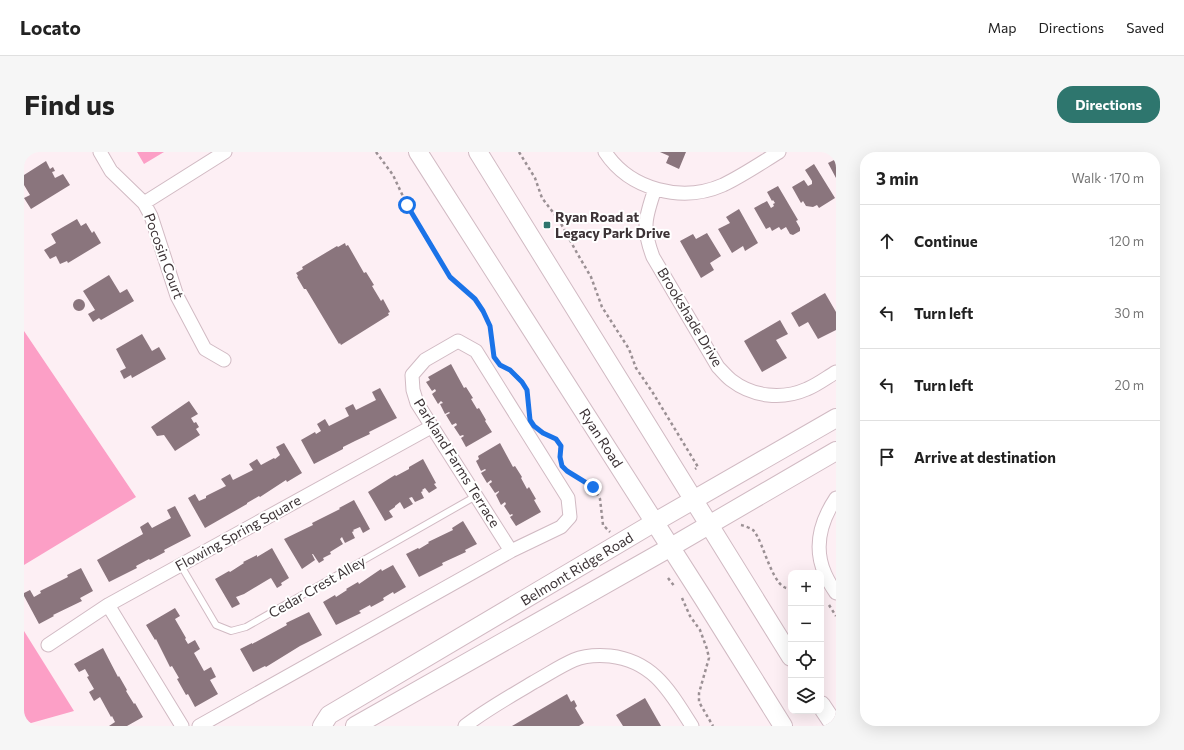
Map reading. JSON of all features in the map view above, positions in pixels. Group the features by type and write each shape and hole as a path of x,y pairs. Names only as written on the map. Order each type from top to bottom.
{"main road":[{"name":"Ryan Road","path":"418,152 671,547 783,726"},
{"path":"478,152 788,652"},
{"name":"Belmont Ridge Road","path":"322,726 329,715 655,522 836,418"},
{"name":"Belmont Ridge Road","path":"355,726 671,547 836,450"},
{"path":"824,710 835,726"}],"street":[{"name":"Pocosin Court","path":"100,152 111,170 144,203 151,216 177,296 205,349 224,360"},
{"path":"144,203 225,152"},
{"path":"605,152 622,171 637,182 655,189 669,192 688,193 706,191 723,185 779,152"},
{"name":"Brookshade Drive","path":"655,189 647,211 646,226 648,242 653,257 718,367 730,379 745,389 762,394 780,396 807,389 836,372"},
{"name":"Parkland Farms Terrace","path":"199,726 511,551 561,528 570,518 568,498 476,351 458,342 425,360 412,375 413,390 417,403 431,426 511,551"},
{"name":"Flowing Spring Square","path":"48,645 108,605 431,426"},
{"path":"836,498 824,518 819,545 820,560 825,575 836,593"},
{"path":"108,605 182,726"},
{"path":"465,726 487,710 560,667 588,656 601,655 630,660 652,673 664,684 692,726"}],"lane":[{"name":"Cedar Crest Alley","path":"180,564 216,625 231,631 246,627 476,496"}],"path":[{"path":"376,152 393,175 407,205 450,277 475,299 483,311 490,326 494,357"},
{"path":"519,152 535,178 542,198 559,220 576,253 591,277 602,307 629,349 636,368 698,467 695,469"},
{"path":"500,365 510,370 522,382 527,390 529,415"},
{"path":"539,429 556,439 561,446 560,461"},
{"path":"567,471 593,487 600,499 603,525 612,533"},
{"path":"741,524 752,530 761,543 772,573 781,586 788,589"},
{"path":"668,578 676,588"},
{"path":"680,593 690,616 700,630 707,649 709,658 699,693 700,702 713,726"}],"shaded area":[{"path":"137,152 164,152 144,164"},
{"path":"24,331 136,497 24,565"},
{"path":"24,631 74,711 24,725"}],"building":[{"path":"660,152 686,152 679,169 666,163 669,156"},
{"path":"836,159 836,178 828,163"},
{"path":"46,161 50,169 53,167 55,171 52,172 55,178 63,174 70,185 31,209 24,198 30,195 24,185 24,175"},
{"path":"814,164 835,198 819,208 817,205 813,207 806,206 803,201 801,203 792,187 804,180 808,186 812,184 812,181 805,170"},
{"path":"778,186 798,220 796,221 800,231 793,235 790,234 786,227 781,230 779,227 772,231 770,227 766,229 754,208 767,201 771,208 774,206 773,204 775,203 773,200 772,201 767,192"},
{"path":"739,209 758,243 745,251 743,246 732,253 718,229 730,223 726,217"},
{"path":"77,219 81,226 86,223 92,233 94,231 101,243 68,263 67,261 60,264 56,256 50,259 44,250 56,243 51,234"},
{"path":"707,233 721,256 710,263 714,270 701,278 680,241 693,234 696,239"},
{"path":"345,243 346,246 348,245 364,273 366,272 381,301 383,299 390,312 388,313 389,315 341,345 306,289 304,289 296,273 303,269 302,267 337,246 338,247"},
{"path":"109,275 120,293 127,289 134,301 101,320 99,318 93,322 88,314 95,310 83,291"},
{"path":"825,293 836,312 836,330 818,339 808,322 799,327 791,313"},
{"path":"77,299 81,299 85,305 81,311 77,311 73,307 73,303"},
{"path":"780,320 788,334 776,340 787,358 762,372 744,341"},
{"path":"142,334 152,351 159,347 166,359 132,378 131,375 124,379 120,371 126,368 116,349"},
{"path":"451,364 464,388 466,387 473,398 471,399 477,409 479,408 492,432 466,447 461,438 464,436 460,436 454,427 457,425 456,423 452,425 446,415 450,413 445,414 440,404 443,403 441,401 438,404 432,394 436,391 435,389 432,391 426,382 430,380 428,377"},
{"path":"380,388 397,418 369,432 370,434 343,447 343,449 314,464 301,440 315,432 316,434 321,431 317,424 325,419 329,426 349,416 345,408 353,404 356,410 376,400 372,392"},
{"path":"189,401 198,414 191,418 199,427 196,429 200,435 175,451 164,435 157,436 151,427"},
{"path":"284,443 302,473 287,482 286,480 260,497 259,496 205,528 188,498 195,494 199,501 206,498 206,496 226,486 221,479 230,474 233,480 253,470 249,464 257,459 261,465 274,458 275,459 280,455 276,447"},
{"path":"500,443 513,467 515,466 522,477 521,478 527,489 529,487 541,512 516,526 510,517 513,515 510,515 504,506 506,504 505,502 501,505 496,495 499,491 495,493 489,484 492,482 491,480 487,483 481,473 486,470 481,471 476,461 479,459 478,456"},
{"path":"423,459 436,483 434,484 437,488 429,493 425,488 421,492 424,498 415,502 412,497 409,498 413,504 404,509 400,502 389,511 393,517 385,521 368,492 395,475 396,476 409,469 409,467"},
{"path":"354,500 370,529 363,533 360,527 353,530 354,531 352,532 355,538 345,543 342,537 340,539 343,544 330,552 331,554 323,558 324,560 319,563 312,554 315,560 302,569 284,539 313,525 312,523"},
{"path":"175,506 191,536 164,550 165,552 136,566 137,568 109,582 97,560 143,534 140,527 148,522 152,528 171,518 167,510"},
{"path":"463,521 477,544 465,550 466,552 442,563 443,565 419,577 406,554 418,548 419,549 429,543 428,542 453,530 452,528"},
{"path":"272,548 289,578 281,583 282,585 277,588 271,578 269,579 236,597 240,604 232,608 215,579 229,571 230,572 244,563 243,562 257,555 257,557"},
{"path":"393,565 406,587 394,594 393,592 383,598 384,600 371,607 370,605 359,611 361,613 336,625 323,602 335,595 336,597 358,582 359,584 381,569 382,571"},
{"path":"81,568 93,591 80,598 82,601 53,615 54,616 39,624 24,596 24,593 30,590 34,597 41,593 40,591 68,577 67,575"},
{"path":"175,608 180,616 175,619 188,644 195,640 200,649 194,653 204,671 211,667 216,677 210,680 218,694 195,707 188,694 186,695 177,679 179,678 172,666 170,667 156,639 155,640 146,625"},
{"path":"309,612 322,635 300,646 266,667 265,666 253,672 240,649 252,644 287,625 286,623"},
{"path":"103,648 118,677 119,676 127,690 126,691 143,717 127,726 109,726 115,722 112,716 111,717 100,697 94,701 89,692 94,689 87,677 89,676 85,669 79,672 74,664"},
{"path":"567,694 571,702 574,700 577,706 575,708 584,723 579,726 512,726"},
{"path":"645,698 661,726 623,726 616,715"}],"place":[{"name":"Ryan Road at Legacy Park Drive","path":"547,225"}],"route":[{"path":"407,205 450,277 475,299 483,311 492,334 494,357 500,365 510,370 518,377 527,390 530,420 534,426 543,433 556,439 561,446 560,457 562,466 567,471 593,487"}]}
